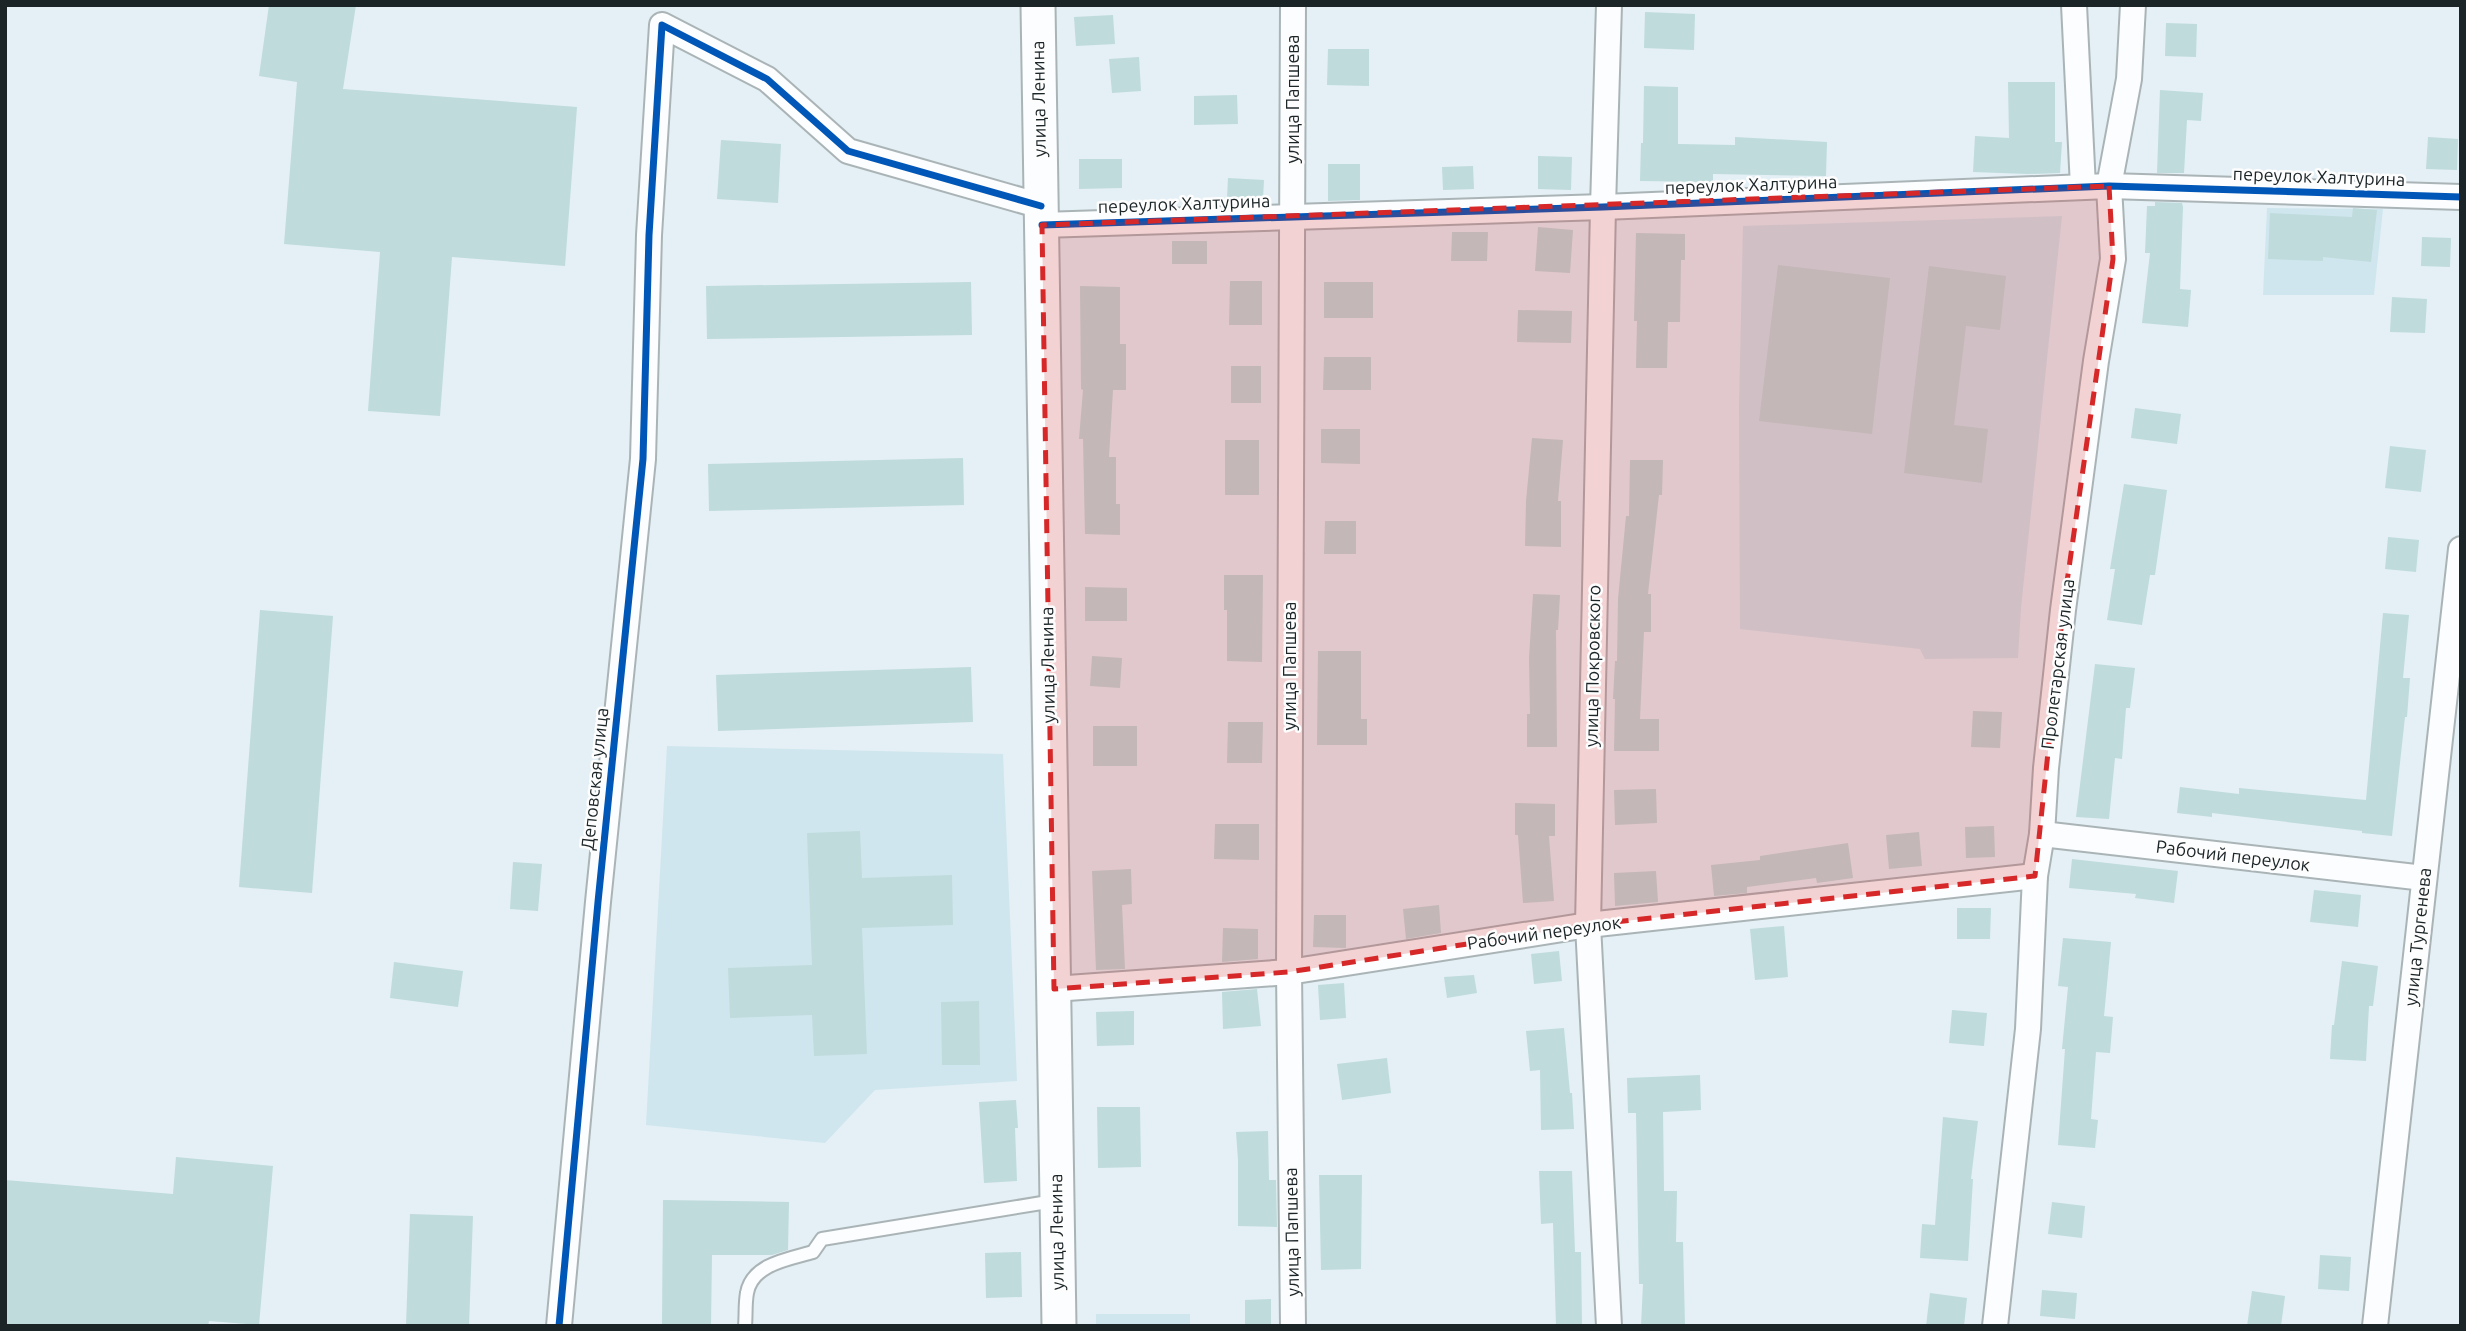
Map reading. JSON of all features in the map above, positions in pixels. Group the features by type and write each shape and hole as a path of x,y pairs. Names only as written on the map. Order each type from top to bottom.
{"main road":[{"name":"улица Ленина","path":"1038,5 1059,1326"}],"street":[{"name":"улица Папшева","path":"1293,5 1289,972 1293,1326"},
{"name":"улица Покровского","path":"1609,5 1588,925 1609,1326"},
{"path":"2074,5 2082,187"},
{"name":"Пролетарская улица","path":"1994,1326 2028,1029 2035,876 2042,834 2046,768 2063,610 2096,361 2113,259 2109,186 2129,79 2133,5"},
{"name":"переулок Халтурина","path":"649,235 662,25 767,79 848,151 1042,216 1292,215 1603,207 2109,186 2461,197"},
{"name":"Деповская улица","path":"559,1326 643,459 649,235"},
{"name":"улица Тургенева","path":"2375,1326 2461,549"},
{"name":"Рабочий переулок","path":"2042,834 2424,878"},
{"name":"Рабочий переулок","path":"1054,989 1289,972 1588,925 2035,876"}],"lane":[{"path":"745,1326 747,1291 753,1277 771,1265 813,1252 821,1239 1057,1200"}],"highlighted area":[{"path":"2109,186 2113,259 2063,610 2035,876 1588,925 1289,972 1054,989 1042,225"}],"shaded area":[{"path":"2267,208 2383,209 2374,295 2263,295"},
{"path":"2062,216 2018,658 1925,659 1920,649 1740,629 1739,407 1743,226"},
{"path":"667,746 1003,754 1017,1081 875,1090 825,1143 646,1125"},
{"path":"1096,1314 1190,1314 1190,1326 1096,1326"}],"building":[{"path":"269,5 356,5 343,89 577,107 565,266 452,257 440,416 368,411 380,252 284,244 297,82 259,76"},
{"path":"1645,12 1695,14 1694,50 1644,48"},
{"path":"1113,15 1115,44 1076,46 1074,17"},
{"path":"2166,23 2197,24 2196,57 2165,56"},
{"path":"1328,49 1369,49 1369,86 1327,85"},
{"path":"1139,57 1141,91 1112,93 1109,59"},
{"path":"2008,82 2055,82 2055,142 2062,142 2060,173 1973,172 1975,136 2009,138"},
{"path":"1644,86 1678,87 1678,144 1735,145 1735,137 1827,142 1826,176 1713,174 1713,182 1640,181"},
{"path":"2160,90 2203,93 2201,121 2187,120 2184,173 2157,173"},
{"path":"1237,95 1238,124 1194,125 1194,96"},
{"path":"2428,137 2458,139 2457,170 2426,169"},
{"path":"721,140 781,144 778,203 717,199"},
{"path":"1538,156 1572,157 1571,190 1538,189"},
{"path":"1079,159 1122,159 1122,188 1079,189"},
{"path":"1328,164 1360,164 1360,200 1328,201"},
{"path":"1473,166 1474,189 1443,190 1442,167"},
{"path":"1228,178 1264,180 1263,199 1227,198"},
{"path":"2155,202 2182,203 2180,289 2191,290 2188,327 2142,323 2150,253 2145,253 2147,206 2155,206"},
{"path":"2353,208 2377,210 2371,262 2323,257 2323,261 2268,259 2270,213 2352,217"},
{"path":"1538,227 1573,230 1570,273 1535,271"},
{"path":"1452,232 1488,232 1487,261 1451,261"},
{"path":"1636,233 1685,234 1685,260 1681,260 1680,322 1668,322 1667,368 1636,368"},
{"path":"2422,237 2451,238 2450,267 2421,266"},
{"path":"1172,241 1207,241 1207,264 1172,264"},
{"path":"1778,265 1890,278 1872,434 1759,421"},
{"path":"1929,266 2006,276 2000,330 1966,326 1954,425 1988,429 1982,483 1904,473"},
{"path":"1230,281 1262,281 1262,325 1229,325"},
{"path":"971,282 972,335 707,339 706,286"},
{"path":"1324,282 1373,282 1373,318 1324,318"},
{"path":"1080,286 1120,287 1120,344 1126,344 1126,390 1113,390 1109,457 1116,457 1116,504 1120,504 1120,535 1085,534 1083,439 1079,439 1083,390"},
{"path":"2392,297 2427,299 2425,333 2390,332"},
{"path":"1518,310 1572,311 1571,343 1517,342"},
{"path":"1324,357 1371,357 1371,390 1323,390"},
{"path":"1231,366 1261,366 1261,403 1231,403"},
{"path":"2135,408 2181,414 2177,444 2131,438"},
{"path":"1321,429 1360,429 1360,464 1321,463"},
{"path":"1532,438 1563,440 1558,501 1561,501 1561,547 1525,546"},
{"path":"1225,440 1259,440 1259,495 1225,495"},
{"path":"2390,446 2426,450 2421,492 2385,488"},
{"path":"963,458 964,505 709,511 708,464"},
{"path":"1630,460 1663,460 1662,495 1659,495 1648,594 1651,594 1651,632 1644,632 1640,719 1659,719 1659,751 1614,751 1613,699 1618,599 1626,516 1629,516"},
{"path":"2124,484 2167,490 2155,575 2150,575 2142,625 2107,620 2115,569 2110,569"},
{"path":"1325,521 1356,521 1356,554 1324,554"},
{"path":"2388,537 2419,540 2416,572 2385,569"},
{"path":"1224,575 1263,575 1262,662 1227,661"},
{"path":"1085,587 1127,588 1127,621 1085,621"},
{"path":"1533,594 1560,595 1556,630 1557,747 1527,747"},
{"path":"260,610 333,616 312,893 239,887"},
{"path":"2383,613 2409,615 2403,678 2410,678 2407,717 2392,836 2212,813 2212,817 2177,813 2180,787 2239,794 2239,788 2366,800"},
{"path":"1318,651 1361,651 1361,719 1367,719 1367,745 1317,745"},
{"path":"1092,656 1122,658 1120,688 1090,686"},
{"path":"2095,664 2135,668 2130,708 2126,708 2122,759 2115,758 2109,819 2076,817"},
{"path":"971,667 973,722 718,731 716,675"},
{"path":"1973,711 2002,712 2000,748 1971,747"},
{"path":"1228,722 1263,722 1262,763 1227,763"},
{"path":"1093,726 1137,726 1137,766 1093,766"},
{"path":"1656,789 1657,823 1615,825 1614,790"},
{"path":"1515,803 1555,804 1555,836 1549,836 1554,901 1523,903 1518,835 1515,835"},
{"path":"1215,824 1259,824 1259,860 1214,859"},
{"path":"1994,826 1995,857 1966,858 1965,827"},
{"path":"860,831 862,878 952,875 953,925 862,928 867,1054 814,1056 812,1015 730,1018 728,968 812,965 807,833"},
{"path":"1919,832 1922,866 1889,869 1886,835"},
{"path":"1848,843 1853,878 1817,883 1816,878 1747,887 1747,893 1714,896 1711,865 1760,860 1760,856"},
{"path":"2072,859 2178,871 2174,903 2135,898 2136,894 2069,888"},
{"path":"513,862 542,864 538,911 510,909"},
{"path":"1131,869 1132,904 1122,905 1125,969 1096,970 1092,871"},
{"path":"1656,871 1658,902 1615,906 1614,873"},
{"path":"2314,890 2361,895 2358,927 2310,922"},
{"path":"1439,905 1441,933 1406,939 1403,909"},
{"path":"1957,908 1991,908 1990,939 1957,939"},
{"path":"1314,915 1346,915 1346,948 1313,947"},
{"path":"1784,926 1788,977 1755,980 1750,929"},
{"path":"1223,928 1258,929 1258,959 1222,962"},
{"path":"2063,938 2111,942 2104,1016 2113,1017 2110,1053 2096,1052 2091,1119 2098,1120 2095,1148 2058,1145 2068,987 2058,986"},
{"path":"1559,951 1562,981 1534,984 1531,954"},
{"path":"2342,961 2378,966 2373,1006 2369,1006 2366,1061 2330,1059 2332,1025"},
{"path":"394,962 463,971 458,1007 390,998"},
{"path":"1474,975 1477,993 1447,998 1444,977"},
{"path":"1344,983 1346,1018 1320,1020 1318,985"},
{"path":"1257,989 1261,1026 1223,1029 1222,992"},
{"path":"979,1001 980,1065 942,1065 941,1002"},
{"path":"1952,1010 1987,1013 1984,1046 1949,1043"},
{"path":"1134,1011 1134,1045 1097,1046 1096,1012"},
{"path":"1564,1028 1574,1129 1541,1130 1540,1070 1530,1071 1526,1031"},
{"path":"1387,1058 1391,1093 1342,1100 1337,1064"},
{"path":"1700,1075 1701,1110 1663,1112 1664,1191 1677,1191 1676,1242 1683,1242 1685,1326 1641,1326 1643,1284 1639,1284 1636,1113 1628,1113 1627,1078"},
{"path":"1016,1100 1017,1181 984,1183 979,1102"},
{"path":"1097,1107 1140,1107 1141,1167 1098,1168"},
{"path":"1943,1117 1978,1121 1971,1179 1968,1261 1920,1258 1922,1224 1935,1225"},
{"path":"1268,1131 1269,1180 1276,1180 1277,1227 1238,1226 1236,1132"},
{"path":"176,1157 273,1166 259,1325 209,1321 208,1326 5,1326 5,1180 173,1194"},
{"path":"1539,1171 1572,1171 1575,1252 1581,1252 1582,1326 1556,1326 1553,1223 1541,1224"},
{"path":"1319,1175 1362,1175 1361,1269 1321,1270"},
{"path":"663,1200 789,1202 788,1250 772,1255 712,1255 711,1326 662,1326"},
{"path":"2052,1202 2085,1206 2082,1238 2048,1234"},
{"path":"410,1214 473,1216 469,1326 406,1326"},
{"path":"1021,1252 1022,1297 986,1298 985,1253"},
{"path":"2320,1255 2351,1257 2349,1291 2318,1289"},
{"path":"2042,1290 2077,1293 2075,1319 2040,1316"},
{"path":"2252,1291 2285,1296 2281,1326 2247,1326"},
{"path":"1930,1293 1967,1298 1964,1326 1926,1326"},
{"path":"1271,1299 1271,1326 1245,1326 1245,1300"}],"cycle path":[{"path":"559,1326 643,459 649,235 662,25 767,79 848,151 1041,206"},
{"path":"1042,225 1603,207 2109,186 2461,197"}]}
